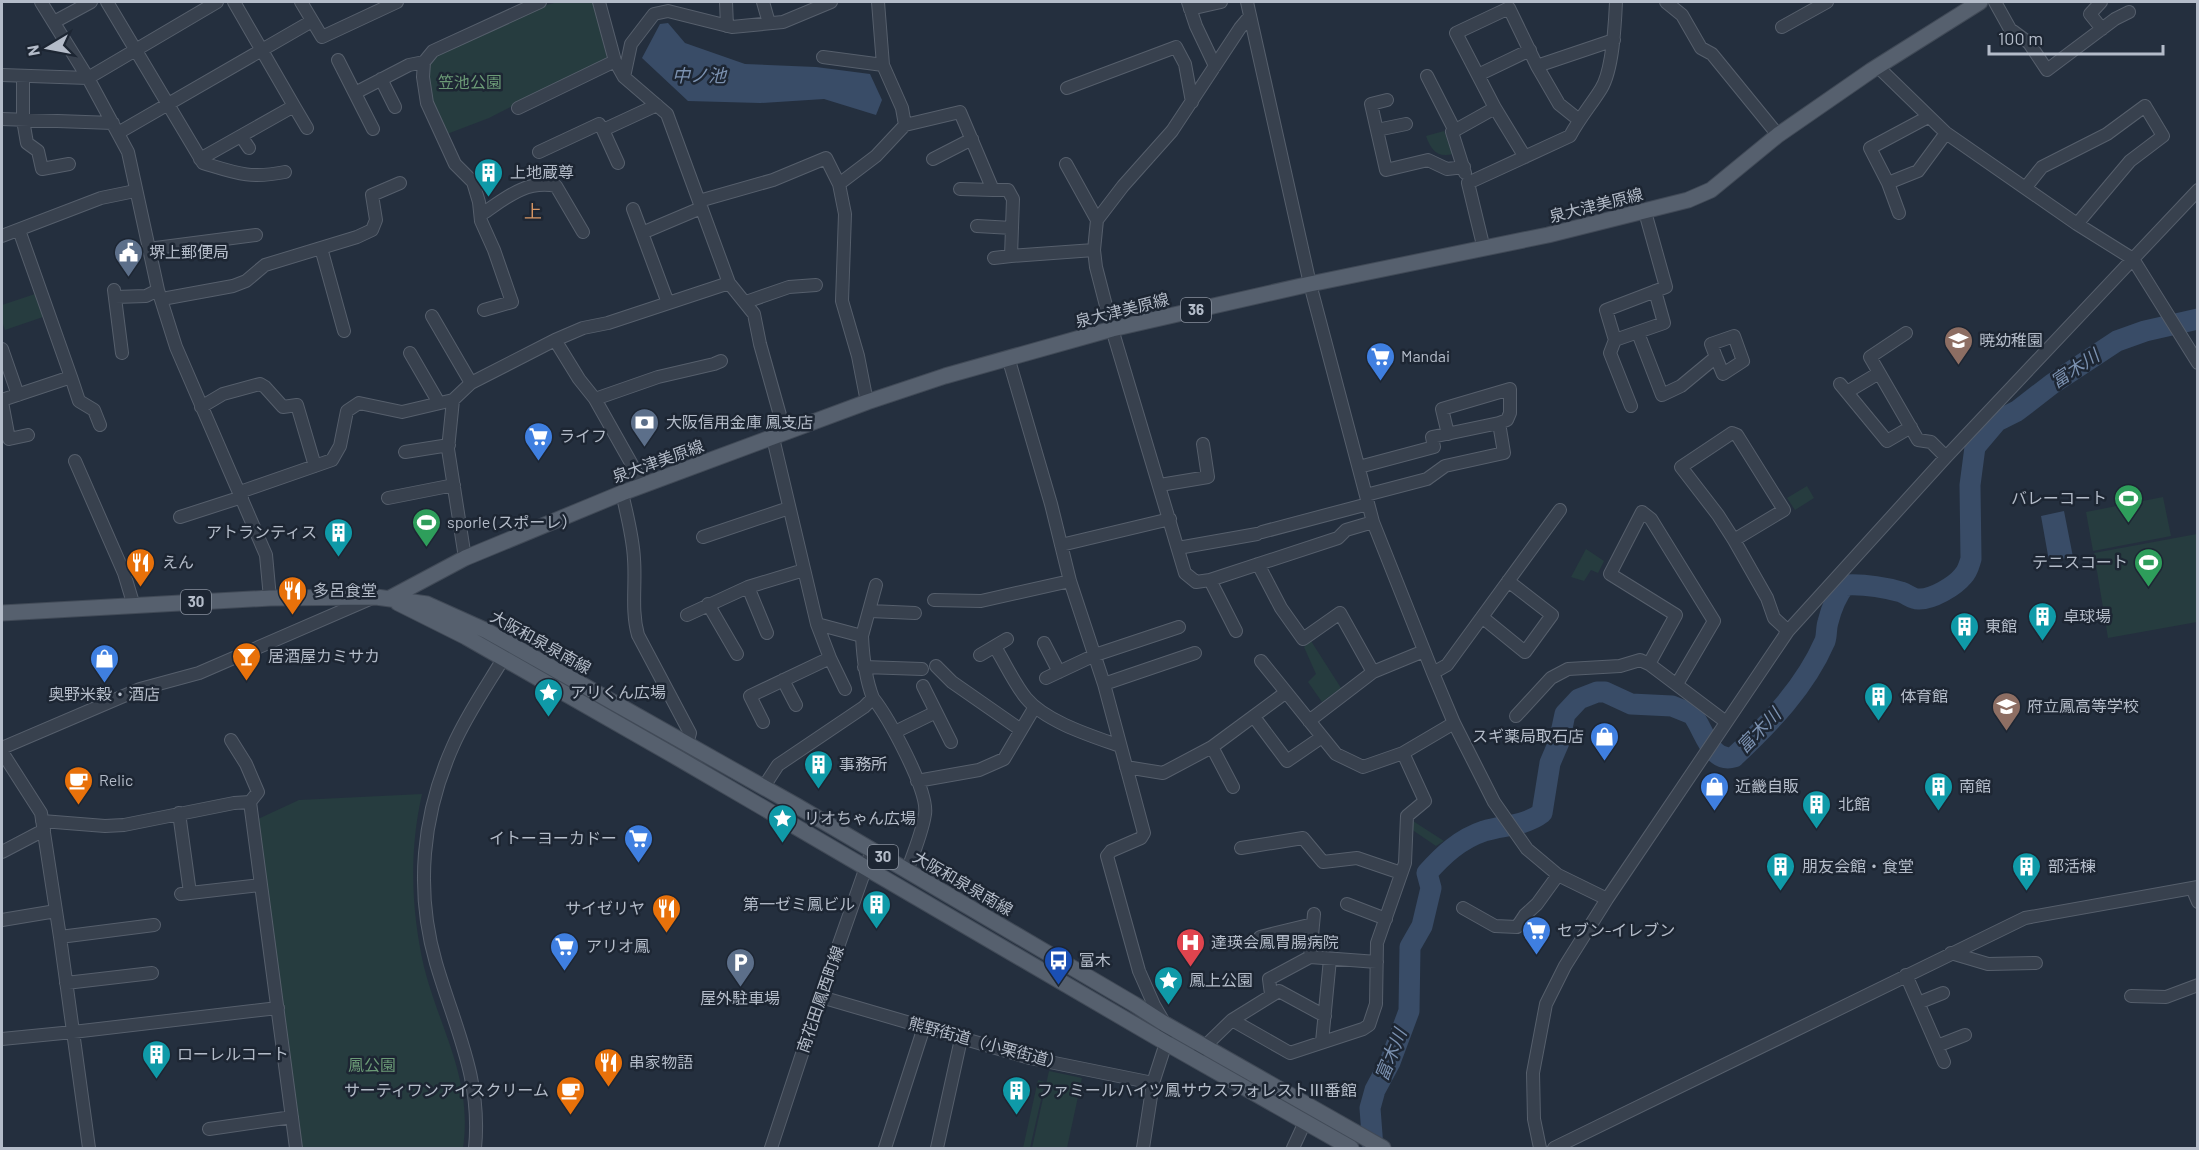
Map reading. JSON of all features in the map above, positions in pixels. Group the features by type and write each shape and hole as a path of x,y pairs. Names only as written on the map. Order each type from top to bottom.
{"main road":[{"name":"泉大津美原線","path":"383,597 465,558 622,493 867,402 1008,357 1113,329 1310,284 1484,249 1688,200 1711,190 1778,135 1877,66 1980,2"},
{"name":"大阪和泉泉南線","path":"2,613 270,598 383,597 427,604 487,632 687,744 1383,1149"},
{"name":"大阪和泉泉南線","path":"383,597 466,637 866,866 1351,1149"}],"street":[{"path":"41,2 88,78 128,152 148,249 176,347 266,555 270,598"},
{"path":"54,22 91,2"},
{"path":"107,2 202,163 244,175 262,177 285,172"},
{"path":"2,75 88,78 218,2"},
{"path":"234,2 306,128"},
{"path":"301,2 322,37 397,2"},
{"path":"484,310 512,302 481,221 482,214 473,182 455,164 427,103 423,76 424,62 433,51 534,2"},
{"path":"599,2 615,61 624,77 667,114 729,283 754,314 779,435 789,508 817,624 845,689"},
{"path":"726,2 727,26"},
{"path":"763,2 769,23"},
{"path":"624,77 632,44 654,14 668,11 727,26 783,22 831,2"},
{"path":"878,2 883,64 902,108 904,125"},
{"path":"1215,66 1189,5 1221,2"},
{"path":"1247,2 1310,284 1367,500 1373,522 1424,651 1454,723 1494,802 1527,849 1558,875 1607,899"},
{"path":"1468,183 1570,136 1578,120 1603,87 1614,40 1616,2"},
{"path":"1666,2 1682,15 1701,48 1712,54 1778,135"},
{"path":"1782,27 1827,2"},
{"path":"1995,2 2010,29 2030,43 2047,70 2128,12"},
{"path":"2096,4 2090,14 2102,29"},
{"path":"1525,157 1495,108 1456,33 1509,8 1537,66 1559,104 1578,120"},
{"path":"1250,15 1172,131 1123,186 1097,220 1094,250 1096,267 1185,573 1196,582 1210,580 1338,538 1346,530 1373,522"},
{"path":"2,119 116,128 169,105 312,21"},
{"path":"1537,66 1614,40"},
{"path":"1067,88 1176,46 1185,64 1192,102"},
{"path":"1478,75 1530,50"},
{"path":"823,57 883,64"},
{"path":"338,60 373,129"},
{"path":"518,108 615,61"},
{"path":"355,93 408,65 424,62"},
{"path":"1877,66 1946,133 2077,224 2133,259 2198,363"},
{"path":"23,76 23,120 27,143 38,151 42,169 69,164"},
{"path":"1426,76 1455,131"},
{"path":"381,79 395,107"},
{"path":"1387,100 1371,104 1386,170 1428,160 1447,169 1464,167"},
{"path":"603,130 657,105"},
{"path":"200,159 294,106"},
{"path":"2026,187 2042,167 2107,135 2145,106 2163,136 2130,161 2077,224"},
{"path":"1484,249 1464,167 1452,132 1495,108"},
{"path":"839,184 876,156 904,125 960,112 993,190"},
{"path":"1899,213 1888,183 1870,148 1928,117"},
{"path":"539,152 599,124 618,163"},
{"path":"1377,130 1406,124"},
{"path":"1888,183 1918,171 1946,133"},
{"path":"241,136 249,148"},
{"path":"933,159 972,139"},
{"path":"642,233 700,205 773,180 826,158 839,184 845,214 842,301 858,356 867,402"},
{"path":"1066,164 1097,220"},
{"path":"122,353 115,294 146,296 233,286 246,280 265,265 357,237 372,230 376,220 372,195 400,183"},
{"path":"482,214 522,188 547,184 556,186 583,232"},
{"path":"960,189 1008,190 1013,199 1011,256"},
{"path":"2,236 101,198 135,190"},
{"path":"1540,1149 1534,1119 1533,1073 1546,1004 1565,966 1607,899 1726,722 1788,632 1946,457 2198,190"},
{"path":"633,209 668,303"},
{"path":"1631,406 1610,352 1615,340 1606,310 1666,287 1645,212"},
{"path":"977,226 1012,228"},
{"path":"19,230 79,401 94,410 100,425"},
{"path":"148,249 256,235"},
{"path":"321,248 344,332"},
{"path":"994,258 1094,250"},
{"path":"180,518 332,460 340,446 347,411 359,402 402,412 453,400 471,383 555,339 583,328 608,323 729,283"},
{"path":"746,302 789,287 816,285"},
{"path":"1615,340 1664,323 1655,291"},
{"path":"432,316 471,383"},
{"path":"1638,333 1662,395 1681,386 1716,357"},
{"path":"1906,333 1870,357 1918,440 1931,442 1946,457"},
{"path":"555,339 579,379 595,399 644,486"},
{"path":"2,349 18,395"},
{"path":"410,353 439,404"},
{"path":"1008,357 1070,581 1104,684 1144,833 1141,838 1110,851 1107,856 1139,971 1165,1024 1166,1043 1153,1083 1143,1149"},
{"path":"595,399 658,377 721,361"},
{"path":"1880,373 1843,388 1887,441 1911,427"},
{"path":"28,435 9,439 2,401 71,377"},
{"path":"201,407 223,394 260,384 283,407 297,405 315,466"},
{"path":"1359,467 1434,447 1432,437 1448,434 1499,423 1507,420 1510,413 1510,389 1442,409 1448,434"},
{"path":"453,400 449,445 465,558"},
{"path":"1178,548 1260,533 1427,479 1445,466 1504,453 1499,423"},
{"path":"1734,540 1784,510 1737,435 1732,434 1681,467 1718,515 1767,598 1774,618 1788,632"},
{"path":"1160,485 1208,477 1203,444"},
{"path":"405,452 449,445"},
{"path":"75,461 124,573 134,606"},
{"path":"388,498 454,485"},
{"path":"622,493 634,556 633,611 638,635 690,733 687,744"},
{"path":"703,537 789,508"},
{"path":"1433,673 1447,665 1560,510"},
{"path":"1649,664 1676,615 1610,574 1642,512 1651,519 1714,621 1677,684"},
{"path":"1061,545 1170,519"},
{"path":"1258,564 1281,609 1304,639 1340,614 1373,672"},
{"path":"687,615 748,587 804,570"},
{"path":"1210,580 1236,631"},
{"path":"934,600 981,601 1070,581"},
{"path":"1482,617 1526,652 1552,615 1508,581"},
{"path":"876,585 862,636 867,684 873,698 895,732 925,804 925,814 907,872"},
{"path":"748,587 767,633"},
{"path":"89,1149 41,813 2,750 140,689 199,673 383,597"},
{"path":"708,604 737,654"},
{"path":"870,611 915,613"},
{"path":"817,624 862,636"},
{"path":"1046,678 1095,655 1179,627"},
{"path":"980,655 1007,639"},
{"path":"1044,643 1059,672"},
{"path":"995,647 1027,699 1056,720 1079,732 1120,746"},
{"path":"1308,721 1373,672 1424,651"},
{"path":"1104,684 1195,653"},
{"path":"763,722 750,696 830,658"},
{"path":"475,1149 477,1127 475,1095 469,1064 436,964 424,893 423,860 431,812 453,744 503,659"},
{"path":"1516,716 1551,678 1568,669 1620,666 1640,660 1677,684 1726,722"},
{"path":"1261,661 1336,754 1363,767 1403,753 1454,723"},
{"path":"936,666 952,682 1021,730"},
{"path":"864,667 922,669"},
{"path":"783,680 796,705"},
{"path":"923,686 951,742"},
{"path":"1126,767 1163,772 1212,747 1285,693"},
{"path":"763,788 778,765 864,707 873,698"},
{"path":"917,781 979,770 1004,759 1033,710"},
{"path":"895,732 936,712"},
{"path":"1254,717 1287,761 1322,737"},
{"path":"231,740 246,764 258,792 250,802 296,1149"},
{"path":"1212,747 1233,786"},
{"path":"1232,1020 1290,1053 1369,1025 1376,1004 1377,943 1405,863 1407,816 1425,801 1403,753"},
{"path":"2,852 43,826 105,826 143,822 179,813 250,802"},
{"path":"179,813 185,894 261,885"},
{"path":"1241,848 1303,838 1323,862 1357,858 1401,873"},
{"name":"南花田鳳西町線","path":"771,1149 872,850"},
{"path":"1463,908 1496,926 1516,927 1538,904 1558,875"},
{"path":"1554,1149 2025,918 2195,888 2198,902"},
{"path":"1347,904 1386,919"},
{"path":"2,920 56,911"},
{"path":"1260,938 1313,919 1310,957"},
{"path":"60,937 154,925"},
{"path":"1951,953 1988,964 2036,963"},
{"path":"1271,994 1269,979 1310,957 1377,962"},
{"path":"1322,1042 1330,959"},
{"path":"66,983 152,973"},
{"path":"1906,975 1944,1062"},
{"path":"2131,996 2166,997 2198,985"},
{"path":"1192,1058 1232,1020 1279,991 1325,1016"},
{"path":"1918,1003 1943,993"},
{"name":"熊野街道（小栗街道）","path":"821,997 1030,1058 1153,1083"},
{"path":"2,1039 278,1008"},
{"path":"885,1149 924,1027"},
{"path":"1937,1046 1965,1035"},
{"path":"937,1149 961,1039"},
{"path":"209,1129 291,1117"},
{"path":"1293,1149 1305,1122"}],"green space":[{"name":"笠池公園","path":"558,2 593,2 607,58 489,118 447,134 429,90 427,72 431,60 438,53 535,8"},
{"path":"1444,131 1453,154 1443,155 1435,152 1426,136"},
{"path":"35,294 43,317 5,330 2,321 2,305"},
{"path":"1807,486 1814,498 1795,510 1787,498"},
{"name":"バレーコート","path":"2163,497 2171,536 2093,551 2086,512"},
{"name":"テニスコート","path":"2197,534 2197,622 2108,638 2094,553"},
{"path":"1586,549 1604,561 1598,573 1591,570 1584,581 1571,577"},
{"path":"1311,641 1341,688 1322,702 1308,682 1316,674 1304,647"},
{"name":"鳳公園","path":"422,794 413,859 416,924 424,967 459,1077 465,1123 463,1148 302,1148 258,819 299,800"},
{"path":"1413,821 1444,841 1436,846 1411,829"},
{"path":"1049,1071 1082,1078 1067,1148 1032,1148"},
{"path":"1038,1080 1045,1082 1030,1148 1023,1148"}],"water":[{"name":"中ノ池","path":"668,23 685,43 745,64 816,67 870,74 882,100 876,115 824,99 760,103 688,101 642,58 660,24"},
{"path":"2064,511 2073,557 2049,561 2041,516"}],"waterway":[{"name":"富木川","path":"1373,1148 1370,1108 1375,1090 1390,1062 1409,1011 1410,947 1422,926 1431,888 1427,873 1467,838 1484,831 1514,825 1542,813 1550,763 1559,742 1565,714 1579,699 1597,692 1605,692 1631,704 1672,706 1692,714 1708,743 1719,755 1726,758 1734,757 1786,704 1807,674 1825,641 1827,624 1837,598 1845,585 1880,587 1901,592 1916,599 1924,599 1949,588 1965,574 1971,559 1970,485 1975,447 1997,421 2017,411 2052,384 2117,341 2145,331 2198,319"}],"place":[{"name":"上地蔵尊","path":"489,198"},
{"name":"堺上郵便局","path":"128,278"},
{"name":"暁幼稚園","path":"1958,366"},
{"name":"Mandai","path":"1380,382"},
{"name":"大阪信用金庫 鳳支店","path":"645,448"},
{"name":"ライフ","path":"538,462"},
{"name":"バレーコート","path":"2128,524"},
{"name":"sporle (スポーレ）","path":"426,548"},
{"name":"アトランティス","path":"338,558"},
{"name":"えん","path":"141,588"},
{"name":"テニスコート","path":"2149,588"},
{"name":"多呂食堂","path":"292,616"},
{"name":"卓球場","path":"2042,642"},
{"name":"東館","path":"1964,652"},
{"name":"居酒屋カミサカ","path":"247,682"},
{"name":"奥野米穀・酒店","path":"104,684"},
{"name":"アリくん広場","path":"549,718"},
{"name":"体育館","path":"1879,722"},
{"name":"府立鳳高等学校","path":"2006,732"},
{"name":"スギ薬局取石店","path":"1605,762"},
{"name":"事務所","path":"818,790"},
{"name":"Relic","path":"78,806"},
{"name":"近畿自販","path":"1714,812"},
{"name":"南館","path":"1938,812"},
{"name":"北館","path":"1817,830"},
{"name":"リオちゃん広場","path":"783,844"},
{"name":"イトーヨーカドー","path":"638,864"},
{"name":"朋友会館・食堂","path":"1781,892"},
{"name":"部活棟","path":"2027,892"},
{"name":"第一ゼミ鳳ビル","path":"876,930"},
{"name":"サイゼリヤ","path":"666,934"},
{"name":"セブン-イレブン","path":"1536,956"},
{"name":"達瑛会鳳胃腸病院","path":"1190,968"},
{"name":"アリオ鳳","path":"565,972"},
{"name":"富木","path":"1058,986"},
{"name":"屋外駐車場","path":"740,988"},
{"name":"鳳上公園","path":"1168,1006"},
{"name":"ローレルコート","path":"156,1080"},
{"name":"串家物語","path":"608,1088"},
{"name":"サーティワンアイスクリーム","path":"570,1116"},
{"name":"ファミールハイツ鳳サウスフォレストⅢ番館","path":"1016,1116"}],"district":[{"name":"上","path":"533,212"}]}
